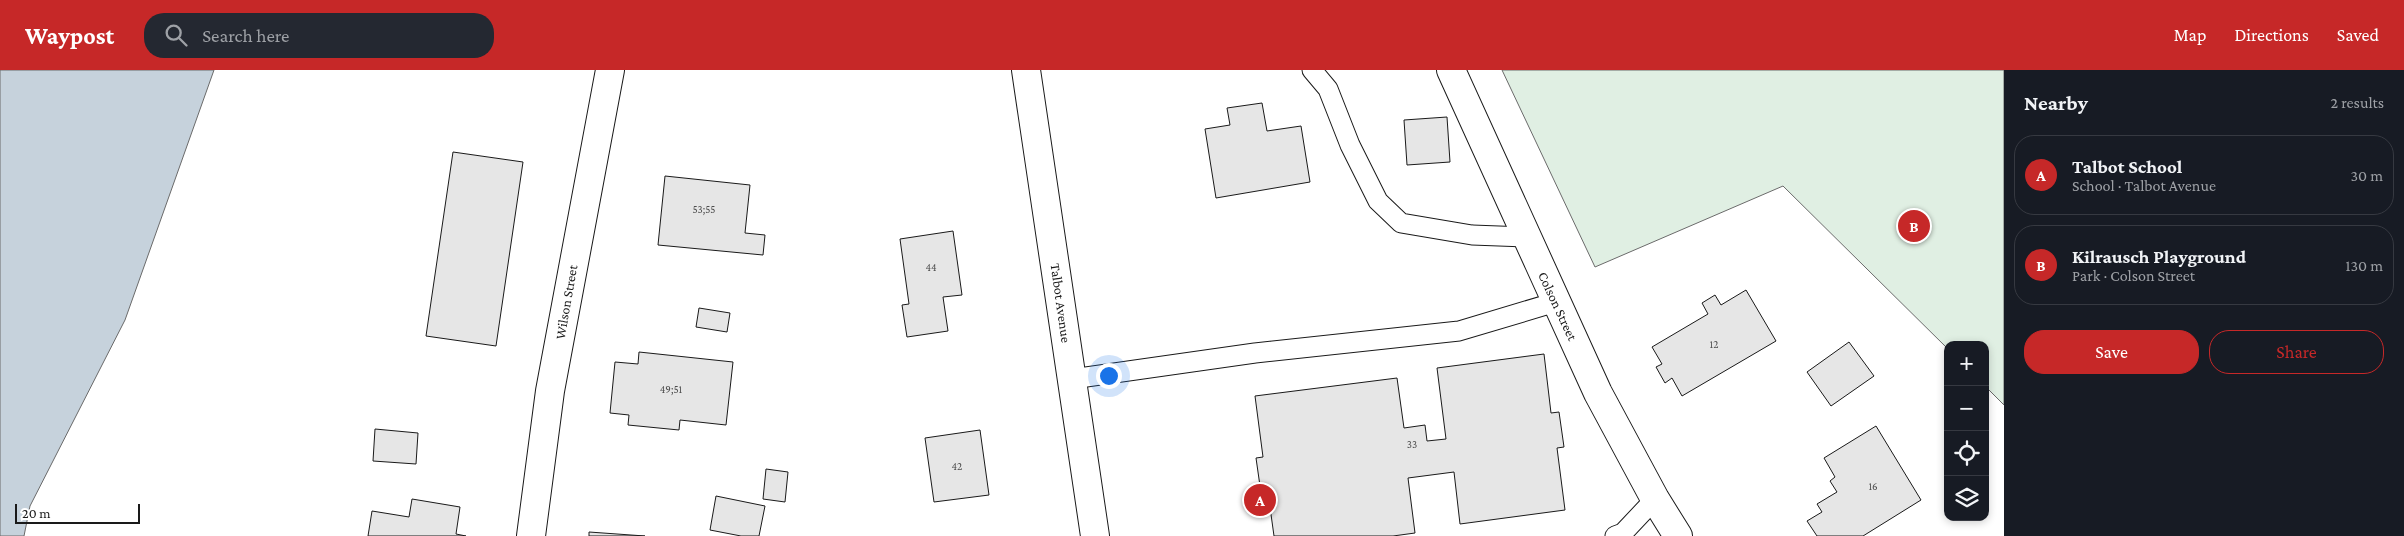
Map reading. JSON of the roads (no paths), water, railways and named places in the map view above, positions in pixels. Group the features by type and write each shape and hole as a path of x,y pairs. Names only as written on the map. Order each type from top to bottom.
{"street":[{"name":"Wilson Street","path":"532,536 550,391 610,70"},
{"name":"Talbot Avenue","path":"1026,70 1095,536"},
{"name":"Colson Street","path":"1451,70 1598,393 1655,499 1678,536"}],"lane":[{"path":"1312,70 1328,88 1350,144 1378,202 1401,223 1472,235 1526,237"},
{"path":"1072,380 1255,353 1459,331 1556,302"},
{"path":"1615,536 1623,533 1655,499"}],"place":[{"name":"Kilrausch Playground","path":"1914,226"},
{"name":"Talbot School","path":"1260,500"}]}
